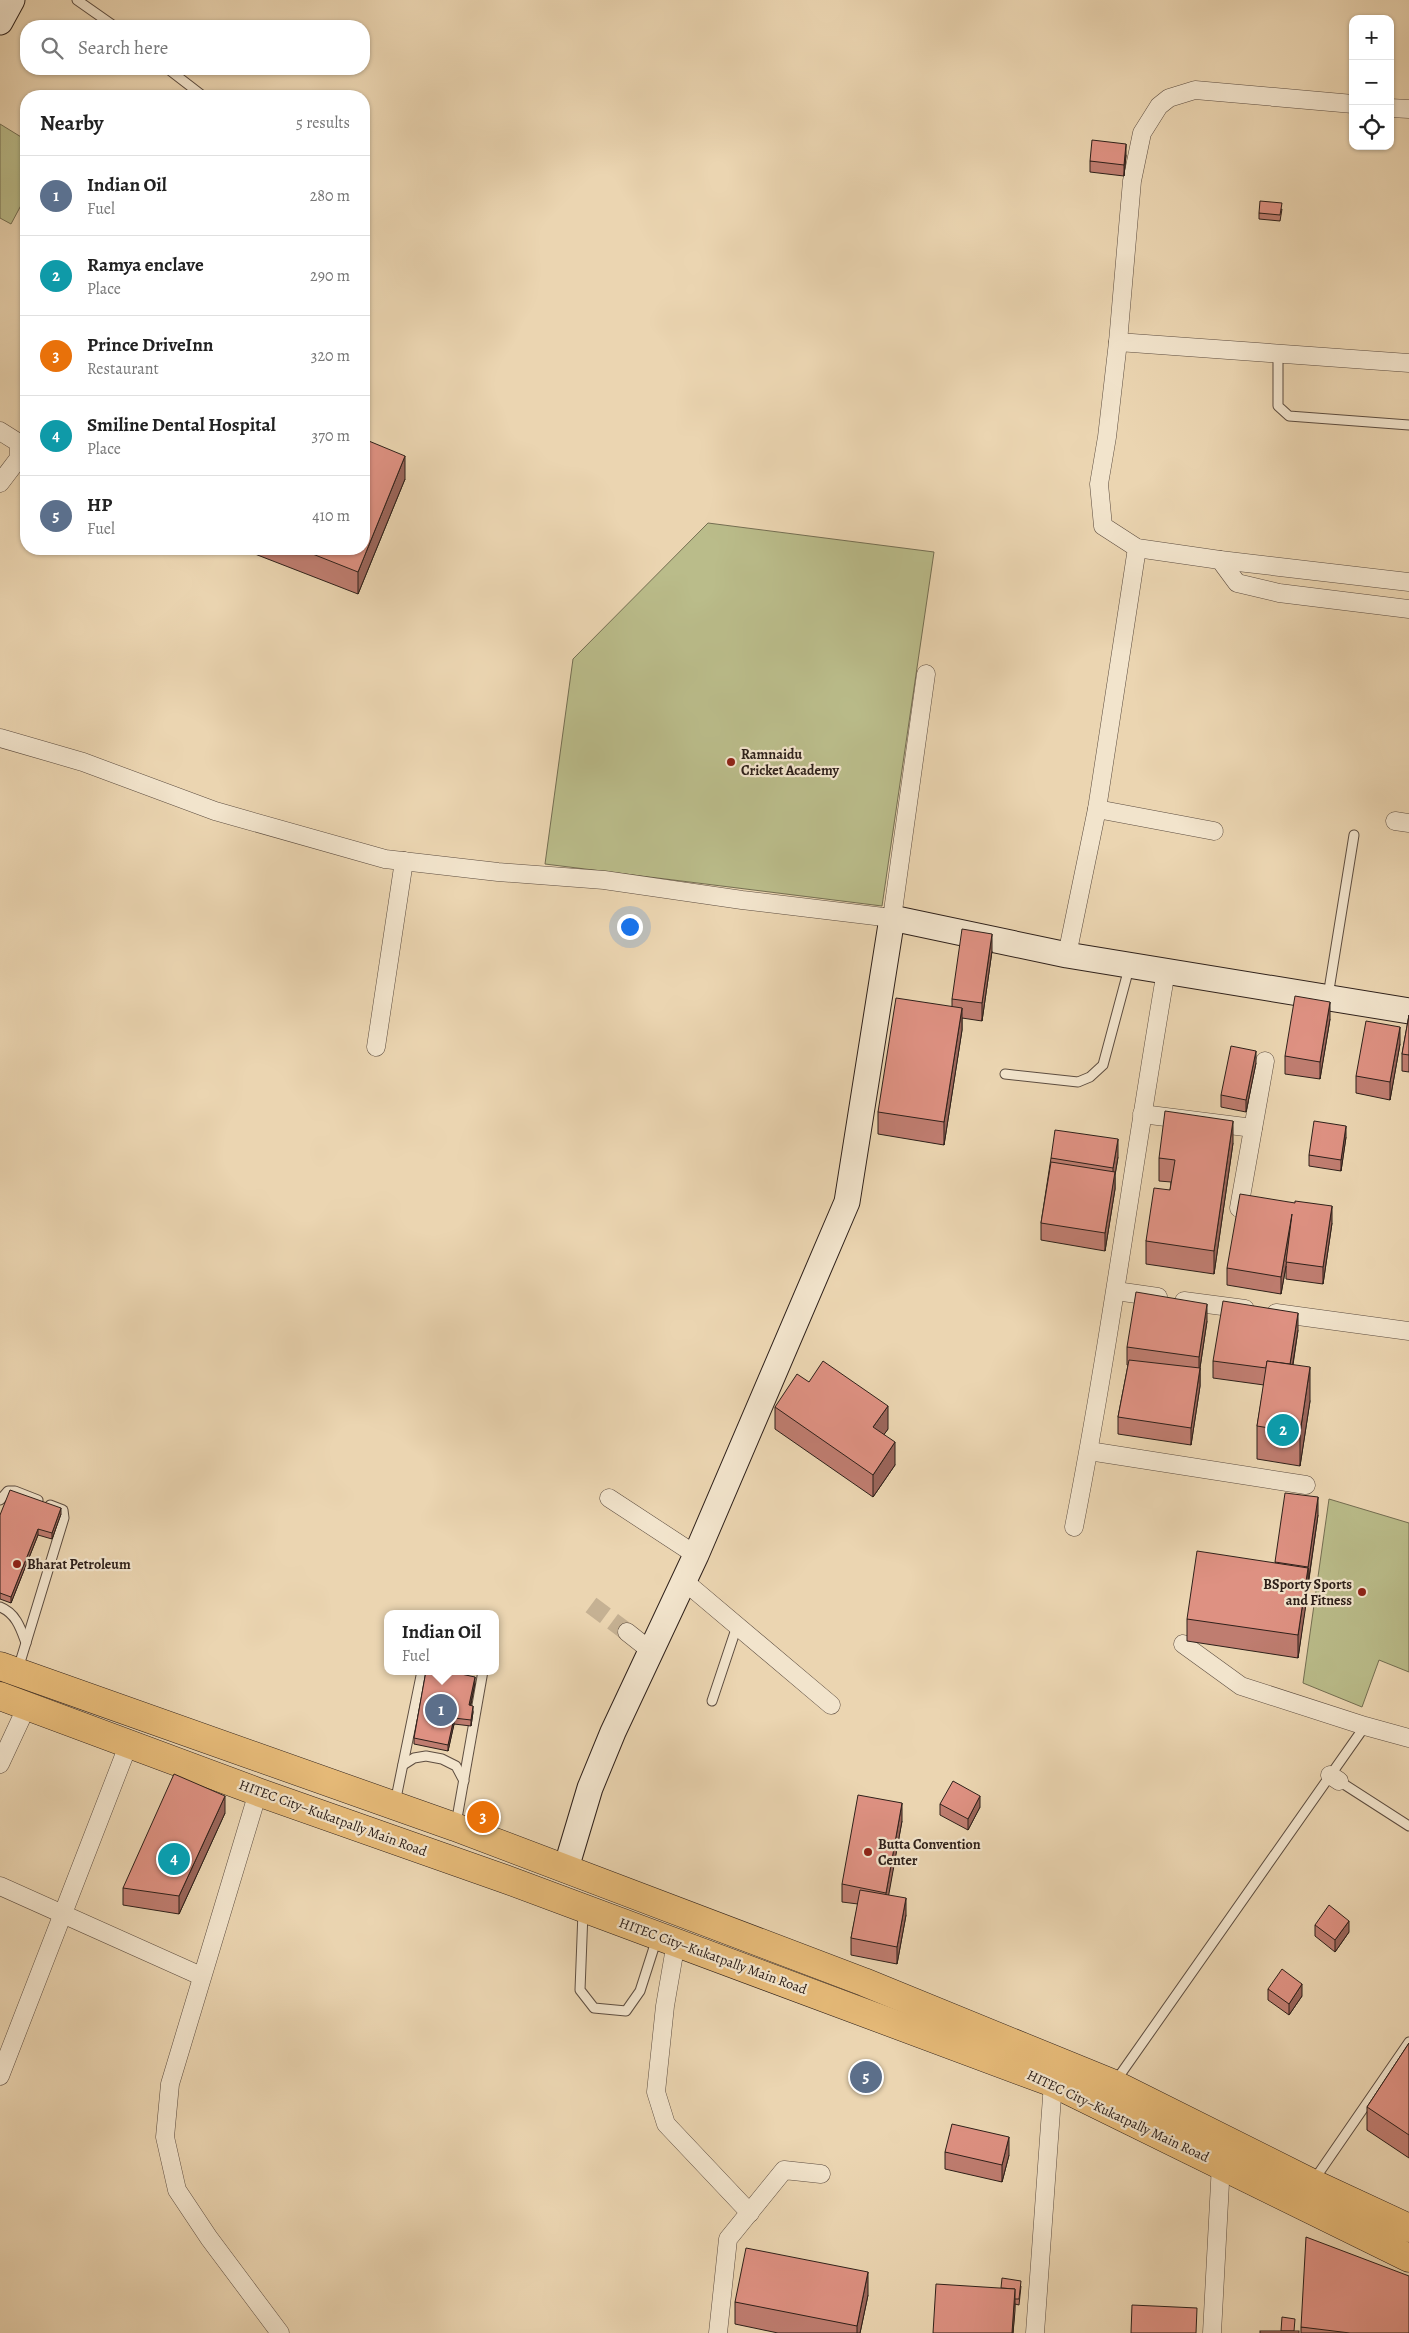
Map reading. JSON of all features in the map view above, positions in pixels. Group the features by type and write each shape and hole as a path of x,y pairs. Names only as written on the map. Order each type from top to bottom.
{"main road":[{"name":"HITEC City–Kukatpally Main Road","path":"8,1669 455,1827 864,1982 1114,2084 1312,2183 1409,2228"},
{"name":"HITEC City–Kukatpally Main Road","path":"0,1696 258,1792 583,1908 1053,2083 1409,2258"}],"street":[{"path":"0,22 12,0"},
{"path":"1349,104 1194,90 1169,98 1159,106 1142,133 1132,180 1118,342 1107,437 1099,484 1102,526 1137,548 1220,560 1409,582"},
{"path":"1394,108 1409,109"},
{"path":"1118,342 1409,363"},
{"path":"0,431 18,442 19,458 0,483"},
{"path":"1066,955 1097,809 1137,548"},
{"path":"1220,560 1237,583 1279,593 1409,609"},
{"path":"566,1868 590,1788 696,1555 847,1202 892,918 926,674"},
{"path":"0,738 82,762 216,811 385,859 498,872 604,880 892,918 1066,955 1409,1011"},
{"path":"1097,809 1214,831"},
{"path":"376,1047 404,861"},
{"path":"1074,1528 1116,1291 1142,1114 1166,971"},
{"path":"1239,1208 1265,1061"},
{"path":"1142,1114 1253,1128"},
{"path":"1116,1291 1409,1331"},
{"path":"1089,1451 1306,1485"},
{"path":"609,1498 696,1555"},
{"path":"684,1582 832,1705"},
{"path":"627,1632 651,1651"},
{"path":"1183,1644 1241,1686 1365,1726 1409,1738"},
{"path":"0,1764 27,1706"},
{"path":"0,2076 129,1743"},
{"path":"258,1792 170,2084 165,2137 177,2190 209,2238 280,2333"},
{"path":"0,1886 201,1976"},
{"path":"667,1939 665,2006 656,2092 666,2124 750,2213"},
{"path":"1035,2333 1053,2083"},
{"path":"1212,2333 1221,2164"},
{"path":"718,2333 728,2239 784,2170 822,2174"}],"lane":[{"path":"77,0 105,20"},
{"path":"176,75 194,90"},
{"path":"1278,353 1278,406 1289,416 1409,425"},
{"path":"1328,997 1354,835"},
{"path":"1005,1074 1078,1082 1090,1077 1103,1065 1130,965"},
{"path":"0,1500 8,1490 14,1491 63,1510 64,1513 26,1643 8,1669"},
{"path":"0,1607 5,1609 19,1623 26,1643"},
{"path":"712,1701 737,1626"},
{"path":"395,1806 421,1675"},
{"path":"455,1827 483,1675"},
{"path":"1114,2084 1335,1779 1365,1726"},
{"path":"403,1765 414,1758 426,1756 442,1760 456,1766 464,1781"},
{"path":"1335,1779 1409,1826"},
{"path":"583,1908 580,1990 594,2008 626,2010 640,1991 667,1939"},
{"path":"1312,2183 1409,2042"}],"green space":[{"path":"0,124 20,136 20,207 11,224 0,218"},
{"name":"Ramnaidu Cricket Academy","path":"708,523 934,552 882,906 545,864 573,659"},
{"name":"BSporty Sports and Fitness","path":"1329,1499 1409,1523 1409,1672 1379,1660 1362,1707 1303,1683"}],"building":[{"path":"1092,140 1126,144 1124,165 1090,161"},
{"path":"1260,201 1282,203 1280,215 1259,213"},
{"path":"370,441 405,456 370,542"},
{"path":"315,555 365,555 358,572"},
{"path":"962,929 992,934 982,1003 952,999"},
{"path":"1295,996 1330,1002 1320,1062 1285,1056"},
{"path":"896,998 962,1008 944,1122 878,1112"},
{"path":"1409,1015 1409,1055 1402,1054"},
{"path":"1366,1021 1400,1027 1390,1082 1356,1076"},
{"path":"1231,1046 1256,1051 1246,1100 1221,1095"},
{"path":"1165,1111 1233,1121 1214,1251 1146,1241 1154,1188 1170,1190 1175,1160 1159,1158"},
{"path":"1314,1121 1346,1126 1341,1160 1309,1155"},
{"path":"1055,1130 1118,1139 1113,1168 1051,1158"},
{"path":"1051,1162 1115,1172 1105,1233 1041,1223"},
{"path":"1240,1194 1295,1203 1295,1201 1332,1206 1323,1267 1286,1262 1292,1214 1281,1277 1227,1268"},
{"path":"1136,1292 1207,1304 1199,1357 1127,1347"},
{"path":"1223,1301 1298,1313 1290,1364 1267,1361 1266,1368 1213,1361"},
{"path":"1129,1360 1200,1368 1191,1428 1118,1417"},
{"path":"823,1361 888,1406 873,1427 895,1442 873,1475 775,1407 797,1374 809,1382"},
{"path":"1267,1361 1310,1367 1300,1433 1257,1426"},
{"path":"10,1490 61,1508 52,1533 38,1529 11,1597 0,1593 0,1515"},
{"path":"1285,1493 1318,1497 1308,1567 1275,1562"},
{"path":"1197,1551 1308,1568 1298,1635 1187,1619"},
{"path":"425,1675 466,1675 475,1677 469,1705 473,1706 471,1720 454,1718 448,1745 414,1738"},
{"path":"174,1774 225,1796 179,1896 123,1888"},
{"path":"953,1781 980,1796 968,1819 940,1804"},
{"path":"858,1795 902,1803 886,1893 842,1884"},
{"path":"860,1890 906,1898 897,1947 851,1938"},
{"path":"1329,1905 1349,1921 1335,1940 1315,1925"},
{"path":"1282,1969 1302,1984 1289,2004 1268,1989"},
{"path":"1409,2043 1409,2135 1367,2107"},
{"path":"952,2124 1009,2137 1002,2165 945,2152"},
{"path":"1306,2237 1409,2276 1409,2333 1350,2333 1301,2327"},
{"path":"746,2248 868,2272 857,2326 735,2302"},
{"path":"1002,2278 1021,2281 1019,2299 1015,2299 1015,2289 1001,2288"},
{"path":"936,2284 1015,2289 1012,2333 933,2333"},
{"path":"1132,2305 1197,2308 1196,2333 1131,2333"},
{"path":"1282,2317 1295,2319 1294,2331 1281,2331"},
{"path":"1260,2331 1299,2331 1299,2333 1260,2333"}],"tunnel":[{"path":"591,1605 627,1632"}],"place":[{"name":"Ramnaidu Cricket Academy","path":"731,762"},
{"name":"Ramya enclave","path":"1283,1430"},
{"name":"Bharat Petroleum","path":"17,1564"},
{"name":"BSporty Sports and Fitness","path":"1362,1592"},
{"name":"Indian Oil","path":"441,1710"},
{"name":"Prince DriveInn","path":"483,1817"},
{"name":"Butta Convention Center","path":"868,1852"},
{"name":"Smiline Dental Hospital","path":"174,1859"},
{"name":"HP","path":"866,2077"}]}
